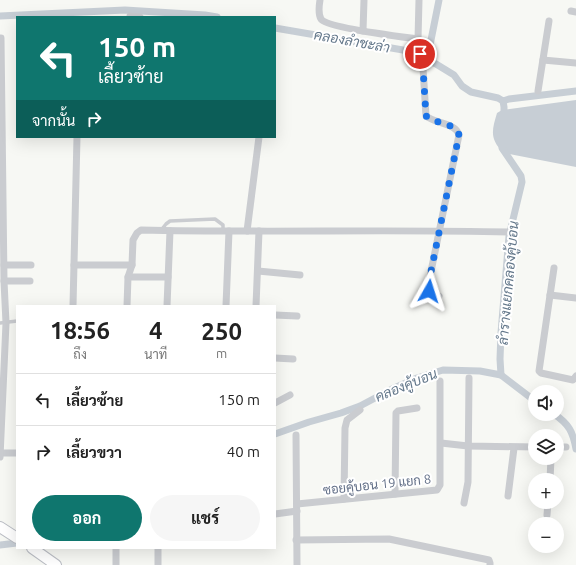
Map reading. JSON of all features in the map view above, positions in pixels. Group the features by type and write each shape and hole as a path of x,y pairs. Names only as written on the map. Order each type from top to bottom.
{"main road":[{"path":"0,527 15,537"},
{"path":"35,550 56,565"}],"street":[{"path":"320,0 319,13 321,19 327,24 418,39 419,0"},
{"path":"363,31 364,0"},
{"path":"538,91 549,21"},
{"path":"0,457 4,281 1,38"},
{"path":"543,60 576,63"},
{"path":"423,68 426,116 431,120 458,130 459,135 428,286 431,293 439,296"},
{"path":"73,305 77,138"},
{"path":"247,232 259,138"},
{"path":"127,305 128,277 132,265 133,240 137,233 141,230 260,232 439,230 509,232"},
{"path":"167,305 170,231"},
{"path":"226,231 226,305"},
{"path":"256,305 260,232"},
{"path":"4,264 31,264"},
{"path":"74,265 132,265"},
{"path":"554,268 539,371 541,373 573,380 576,376"},
{"path":"258,271 300,274"},
{"path":"128,277 168,277"},
{"path":"4,281 30,281"},
{"path":"550,295 576,298"},
{"path":"276,315 297,316"},
{"path":"276,358 293,359"},
{"path":"464,503 468,482 469,378"},
{"path":"440,381 440,443 468,446 528,447"},
{"path":"276,397 288,396 276,402"},
{"path":"395,494 396,413 398,411 417,408"},
{"path":"344,500 345,428 347,420 360,410"},
{"path":"296,435 297,565"},
{"name":"ซอยคู้บอน 19 แยก 8","path":"276,514 297,508 344,500 437,490 440,485 440,443"},
{"path":"508,496 514,448"},
{"path":"0,453 16,453"},
{"path":"547,509 547,515"},
{"path":"296,540 389,539 489,560 490,565"},
{"path":"116,549 116,565"},
{"path":"158,549 158,565"}],"lane":[{"path":"162,230 170,221 215,219 223,225 226,231"},
{"path":"3,323 16,321"}],"path":[{"path":"418,40 423,68"}],"shaded area":[{"path":"576,100 576,167 504,153 496,143 493,129 497,113 502,110"}],"waterway":[{"path":"427,60 439,0"},
{"name":"คลองลำชะล่า","path":"0,16 125,10 211,16"},
{"name":"คลองลำชะล่า","path":"276,28 403,50 436,64 454,75 462,86 471,92 498,98 503,101"},
{"path":"503,101 576,91"},
{"name":"ลำรางแยกคลองคู้บอน","path":"503,101 504,119"},
{"name":"ลำรางแยกคลองคู้บอน","path":"501,375 501,333 509,236 522,182 521,176 502,148 502,145"},
{"name":"คลองคู้บอน","path":"276,434 360,406 417,378 443,370 480,371 501,375 528,396"},
{"name":"คลองคู้บอน","path":"563,421 570,429 576,449"},
{"path":"0,545 16,543"}],"route":[{"path":"420,54 423,68 426,116 431,120 458,130 459,135 428,286 429,291"}]}
